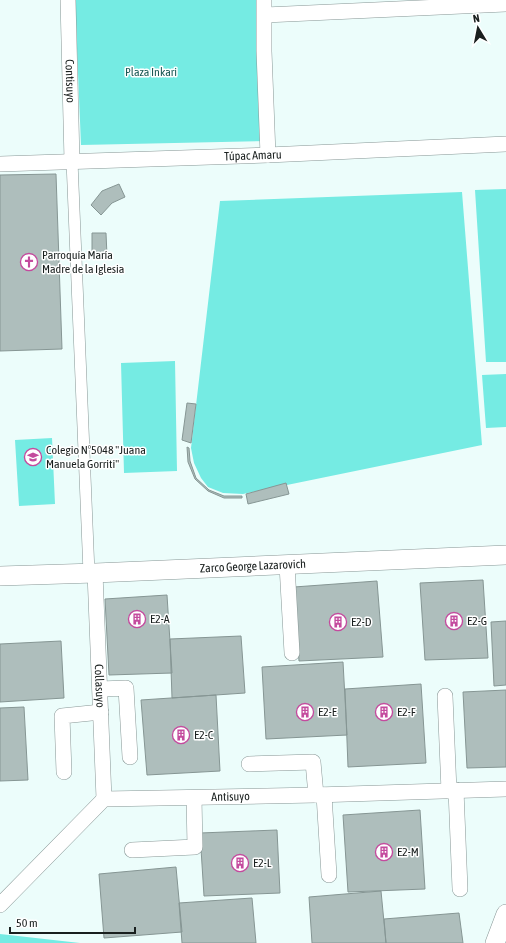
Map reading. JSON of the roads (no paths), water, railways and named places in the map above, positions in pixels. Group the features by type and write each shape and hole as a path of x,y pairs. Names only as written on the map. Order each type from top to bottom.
{"street":[{"name":"Contisuyo","path":"68,0 72,161"},
{"path":"264,0 264,50 268,155"},
{"path":"265,15 506,4"},
{"name":"Túpac Amaru","path":"0,164 268,155 506,144"},
{"path":"72,161 92,573"},
{"name":"Zarco George Lazarovich","path":"0,576 506,555"},
{"path":"287,565 292,653"},
{"name":"Collasuyo","path":"92,573 100,689 104,799"},
{"path":"100,689 126,688 130,758"},
{"path":"445,696 460,889"},
{"path":"64,772 62,716 101,712"},
{"path":"249,764 313,762 320,795 329,876"},
{"name":"Antisuyo","path":"104,799 320,795 506,789"},
{"path":"132,850 196,847 194,798"},
{"path":"0,905 104,799"},
{"path":"495,943 506,914"}],"place":[{"name":"Parroquía María Madre de la Iglesia","path":"29,262"},
{"name":"Colegio Nº5048 \"Juana Manuela Gorriti\"","path":"33,457"},
{"name":"E2-A","path":"137,619"},
{"name":"E2-G","path":"454,621"},
{"name":"E2-D","path":"338,622"},
{"name":"E2-E","path":"305,712"},
{"name":"E2-F","path":"384,712"},
{"name":"E2-C","path":"181,735"},
{"name":"E2-M","path":"384,852"},
{"name":"E2-L","path":"240,863"}],"park label":[{"name":"Plaza Inkari","path":"151,72"}]}
